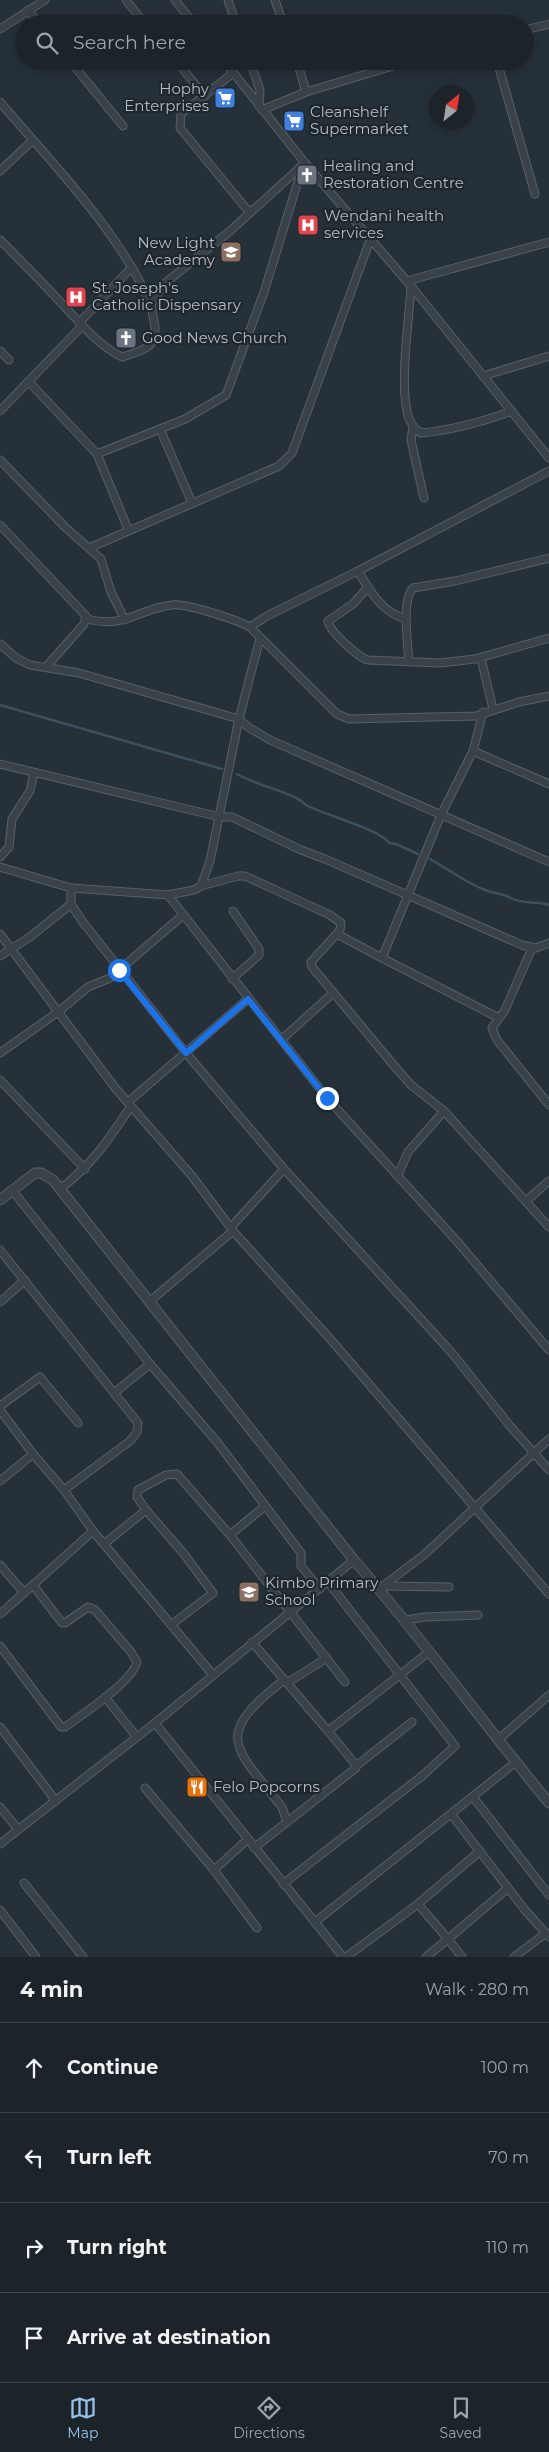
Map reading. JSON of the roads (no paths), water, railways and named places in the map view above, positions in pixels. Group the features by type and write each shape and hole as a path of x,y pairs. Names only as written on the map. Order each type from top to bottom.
{"street":[{"path":"21,15 45,0"},
{"path":"126,0 138,15"},
{"path":"175,0 187,15"},
{"path":"228,0 233,15"},
{"path":"275,0 281,15"},
{"path":"28,10 32,15"},
{"path":"0,29 15,19"},
{"path":"534,28 549,24"},
{"path":"77,70 123,126"},
{"path":"183,70 205,96"},
{"path":"231,70 302,165 409,283 549,458"},
{"path":"253,70 260,90 261,108"},
{"path":"300,70 306,92"},
{"path":"261,108 306,92 380,70"},
{"path":"500,70 535,194"},
{"path":"233,73 181,114 180,128 250,212"},
{"path":"0,102 76,190 132,267 151,305 157,332 154,339 149,346 122,358 109,350 80,325 0,240"},
{"path":"0,171 33,140"},
{"path":"151,305 164,284 250,212 302,165"},
{"path":"97,454 185,419 226,396 264,292 302,165"},
{"path":"88,548 128,529 280,466 292,453 370,240"},
{"path":"409,283 549,242"},
{"path":"0,411 29,382 132,267"},
{"path":"409,283 406,386 407,412 413,426 422,434 444,431 471,426 512,411"},
{"path":"0,351 9,360"},
{"path":"483,376 549,356"},
{"path":"29,382 97,454 128,529"},
{"path":"413,426 410,440 424,498"},
{"path":"160,429 192,503"},
{"path":"0,460 65,527 101,559 110,592 124,620"},
{"path":"250,627 267,616 358,571 549,471"},
{"path":"0,525 81,608 87,620"},
{"path":"409,662 406,619 408,595 413,588 455,581 549,558"},
{"path":"358,571 388,612 406,619"},
{"path":"368,587 353,604 330,619 328,625 362,658 373,661 440,663 481,658 549,638"},
{"path":"87,620 108,624 175,604 238,621 250,627 342,717 363,720 466,717 545,697 549,702"},
{"path":"47,666 87,620"},
{"path":"201,886 210,860 239,719 260,638"},
{"path":"0,644 23,662 79,673 239,719 248,727 270,740 549,862"},
{"path":"481,658 493,709"},
{"path":"382,958 441,815 473,751 484,712"},
{"path":"473,751 549,784"},
{"path":"0,764 220,816 232,817 301,850 325,858 532,948 549,944"},
{"path":"0,857 9,846 12,819 30,791 34,773"},
{"path":"0,867 71,888 168,895 194,890 201,886 238,876 245,876 330,914 341,923 337,934 311,962 312,966 412,1085 444,1111 549,1228"},
{"path":"71,888 71,904 119,970 186,1053 284,1169 452,1353 549,1470"},
{"path":"168,895 327,1098 398,1175 549,1350"},
{"path":"0,956 30,937 71,904"},
{"path":"232,979 259,955 259,949 233,911"},
{"path":"0,1053 58,1012 88,987 110,978 183,915"},
{"path":"0,934 129,1104 192,1176 232,1229 398,1417 473,1508 549,1594"},
{"path":"337,934 499,1018"},
{"path":"532,948 520,980 492,1028 493,1034 549,1105"},
{"path":"281,1040 333,993"},
{"path":"60,1189 84,1169 104,1146 129,1104 248,999"},
{"path":"0,1080 84,1169"},
{"path":"398,1175 408,1152 444,1111"},
{"path":"149,1302 232,1229 284,1169"},
{"path":"1,1196 12,1190 29,1176 41,1173 53,1180 354,1560 381,1587 429,1652 549,1803"},
{"path":"526,1201 549,1181"},
{"path":"12,1190 150,1364 217,1442 301,1553 301,1566 320,1589"},
{"path":"0,1250 138,1423 137,1432 64,1490"},
{"path":"0,1302 25,1280"},
{"path":"114,1393 150,1364"},
{"path":"78,1423 40,1377 0,1408 33,1454 64,1490 93,1531 212,1675"},
{"path":"381,1587 425,1554 549,1439"},
{"path":"0,1481 33,1454"},
{"path":"171,1625 213,1593 137,1497 138,1490 166,1475 177,1474 230,1535 345,1682"},
{"path":"230,1535 264,1506"},
{"path":"104,1544 146,1510"},
{"path":"0,1614 93,1531"},
{"path":"0,1844 18,1828 56,1801 354,1560"},
{"path":"0,1565 24,1593"},
{"path":"284,1884 422,1776 454,1748 453,1743 328,1582"},
{"path":"0,1646 62,1727 65,1728 105,1697 133,1671 137,1662 136,1658 95,1610 88,1607 65,1623 62,1623 33,1585"},
{"path":"381,1587 449,1587"},
{"path":"406,1620 424,1617 478,1615"},
{"path":"252,1642 356,1766"},
{"path":"328,1731 429,1652"},
{"path":"287,1822 282,1807 240,1752 237,1744 239,1728 247,1712 285,1681 327,1658"},
{"path":"498,1740 549,1695"},
{"path":"105,1697 136,1736"},
{"path":"154,1722 343,1957 418,1904 480,1851"},
{"path":"254,1848 328,1792 356,1766 412,1722"},
{"path":"0,1727 56,1801"},
{"path":"315,1922 516,1762"},
{"path":"145,1788 214,1870 257,1928"},
{"path":"473,1797 549,1894"},
{"path":"0,1807 18,1828"},
{"path":"451,1814 547,1935 514,1957"},
{"path":"214,1870 248,1839"},
{"path":"24,1883 83,1957"},
{"path":"426,1957 508,1888"},
{"path":"418,1904 462,1957"},
{"path":"0,1910 36,1957"}],"waterway":[{"path":"0,705 222,769"},
{"path":"237,774 296,798 308,806 366,828 385,838 389,843 396,844 418,854"},
{"path":"430,859 464,880 485,890 516,900 549,905"}],"place":[{"name":"Hophy Enterprises","path":"225,98"},
{"name":"Cleanshelf Supermarket","path":"294,121"},
{"name":"Healing and Restoration Centre","path":"307,175"},
{"name":"Wendani health services","path":"308,225"},
{"name":"New Light Academy","path":"231,252"},
{"name":"St. Joseph's Catholic Dispensary","path":"76,297"},
{"name":"Good News Church","path":"126,338"},
{"name":"Kimbo Primary School","path":"249,1592"},
{"name":"Felo Popcorns","path":"197,1787"}]}
